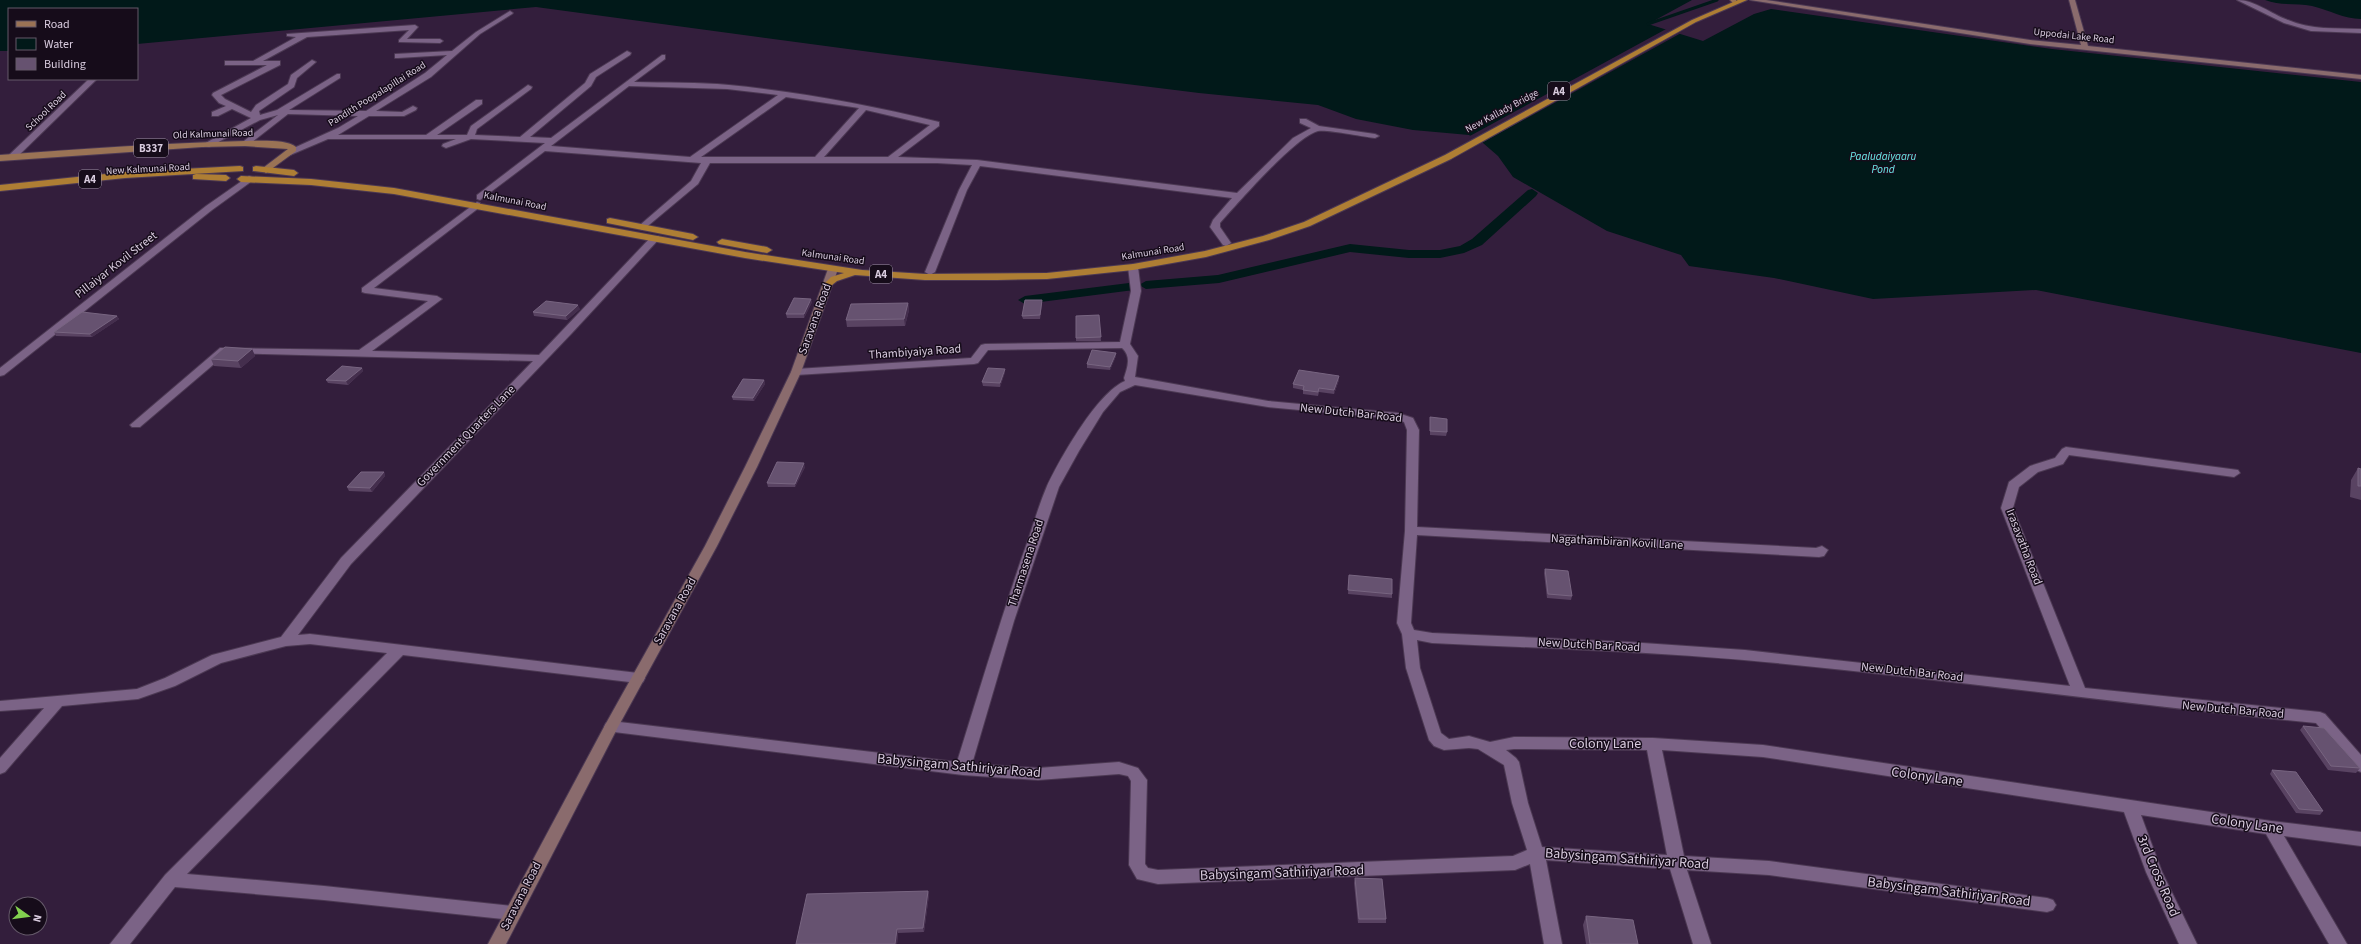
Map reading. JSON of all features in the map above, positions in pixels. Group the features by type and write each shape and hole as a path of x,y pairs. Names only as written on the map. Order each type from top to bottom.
{"highway":[{"name":"A4","path":"1679,28 1734,0"},
{"name":"A4","path":"1679,28 1744,0"},
{"name":"New Kallady Bridge","path":"1444,156 1679,28"},
{"name":"Kalmunai Road","path":"245,179 365,187 479,201 643,227 858,264 930,272 1031,272 1132,265 1226,243 1299,221 1444,156"},
{"name":"Kalmunai Road","path":"259,169 372,181 479,201 655,238 833,269 862,273 925,277 997,277 1048,276 1206,254 1307,224 1444,156"},
{"name":"New Kalmunai Road","path":"0,188 133,174 240,168 259,169"},
{"path":"226,178 229,173 240,168"},
{"path":"245,179 259,169"},
{"name":"New Kalmunai Road","path":"0,193 120,180 172,177 245,179"},
{"path":"827,286 834,279 844,274 862,273"}],"main road":[{"name":"Old Kalmunai Road","path":"0,158 244,144 289,145 292,148 285,155"},
{"path":"259,169 285,155"}],"street":[{"name":"Uppodai Lake Road","path":"1753,0 1787,4 1978,35 2085,48 2361,77"},
{"name":"Uppodai Lake Road","path":"1771,0 1787,4"},
{"path":"2072,0 2085,48"},
{"path":"2240,0 2286,22 2313,30 2361,31"},
{"name":"Pandith Poopalapillai Road","path":"285,155 326,137 368,113 428,75 478,32 510,13"},
{"path":"289,35 414,27 401,41 440,41"},
{"path":"253,63 306,35"},
{"path":"398,56 452,53"},
{"path":"523,139 588,84 593,76 627,53"},
{"path":"362,353 437,299 365,290 544,148 662,57"},
{"path":"257,118 255,111 292,85 294,77 312,62"},
{"path":"228,63 277,63 216,95 222,102 257,118"},
{"path":"244,144 283,112 337,76"},
{"name":"School Road","path":"12,157 92,80"},
{"path":"628,84 727,87 785,94 864,107 936,124 890,160"},
{"path":"446,146 470,137 474,128 528,87"},
{"path":"692,160 785,94"},
{"path":"428,137 479,102"},
{"path":"215,114 232,106"},
{"path":"817,160 864,107"},
{"path":"206,145 257,118 283,112 404,114 413,108"},
{"path":"1303,121 1317,128 1375,136"},
{"path":"1226,243 1215,227 1216,222 1238,196 1296,140 1317,128"},
{"path":"326,137 470,137 554,141"},
{"path":"544,148 692,160 890,160 977,163 1105,181 1238,196"},
{"path":"643,227 695,182 707,160"},
{"path":"930,272 963,190 977,163"},
{"name":"Pillaiyar Kovil Street","path":"0,374 245,179"},
{"name":"Government Quarters Lane","path":"286,640 346,561 540,358 568,331 655,238"},
{"path":"1132,265 1136,291 1125,344 1132,349 1135,357 1129,378 1133,381"},
{"name":"Saravana Road","path":"497,944 611,727 711,546 796,372 833,269"},
{"name":"Thambiyaiya Road","path":"796,372 974,361 985,347 1125,344"},
{"path":"136,425 224,350 540,358"},
{"path":"0,360 16,360"},
{"name":"New Dutch Bar Road","path":"1133,381 1268,404 1398,416 1409,420 1413,430 1411,531 1404,623 1409,634 1432,638 1639,647 1744,655 1962,677 2187,706 2320,718 2361,766"},
{"name":"Tharmasena Road","path":"963,769 1006,621 1053,488 1061,471 1105,404 1117,389 1133,381"},
{"name":"Irasavatha Road","path":"2080,693 2007,508 2013,485 2034,469 2059,461 2066,451 2234,473"},
{"name":"Nagathambiran Kovil Lane","path":"1411,531 1819,553 1822,550"},
{"path":"1409,634 1413,668 1434,736 1441,744 1449,746 1463,742 1475,742 1491,747 1511,762 1520,803 1536,853 1553,944"},
{"path":"0,706 138,694 170,682 217,659 286,640 310,639 638,678"},
{"path":"119,944 171,880 400,649"},
{"path":"0,768 57,702"},
{"name":"Babysingam Sathiriyar Road","path":"611,727 963,769 1038,774 1120,768 1133,772 1139,780 1137,865 1143,874 1158,877 1515,863 1536,853 1769,868 2047,905"},
{"name":"Colony Lane","path":"1491,747 1514,743 1653,744 1763,752 2271,828 2361,839"},
{"path":"1653,744 1677,863 1702,944"},
{"name":"3rd Cross Road","path":"2130,807 2154,872 2188,944"},
{"path":"2271,828 2338,944"},
{"path":"171,880 324,892 512,913"}],"water":[{"name":"Paaludaiyaaru Pond","path":"0,0 1692,0 1648,24 1703,41 1754,14 1771,9 2052,49 2361,82 2361,353 2036,290 1873,299 1774,278 1689,266 1681,255 1607,231 1513,177 1498,156 1483,143 1469,135 1413,130 1356,119 1318,105 1199,93 878,53 536,7 138,44 138,8 8,8 8,51 0,51"},
{"path":"2265,0 2361,0 2361,19 2343,16 2312,6 2277,3"}],"pier":[{"path":"1668,28 1683,32 1480,144 1468,137"}],"building":[{"path":"794,298 811,299 804,314 786,314"},
{"path":"1025,300 1042,300 1040,315 1022,316"},
{"path":"546,301 578,305 566,316 533,312"},
{"path":"908,303 904,319 846,320 851,304"},
{"path":"82,312 117,316 90,334 54,332"},
{"path":"1099,315 1101,337 1076,338 1076,316"},
{"path":"225,347 252,349 238,361 211,359"},
{"path":"1092,350 1116,353 1110,367 1087,364"},
{"path":"342,366 362,368 346,381 326,380"},
{"path":"988,368 1005,369 1000,383 982,382"},
{"path":"1299,370 1339,376 1334,390 1319,388 1318,392 1303,390 1304,386 1293,384"},
{"path":"743,379 764,380 753,398 732,397"},
{"path":"1430,417 1447,419 1447,432 1430,431"},
{"path":"777,462 804,463 795,484 767,483"},
{"path":"2358,468 2361,469 2361,486 2358,486"},
{"path":"361,472 384,472 370,488 347,487"},
{"path":"1545,569 1568,571 1572,596 1548,594"},
{"path":"1349,575 1392,579 1392,594 1348,590"},
{"path":"2303,726 2324,728 2360,768 2331,766"},
{"path":"2272,770 2296,772 2323,811 2299,809"},
{"path":"1355,878 1382,879 1386,919 1359,919"},
{"path":"928,891 923,928 897,929 895,944 796,944 807,894"},
{"path":"1586,916 1633,920 1638,944 1590,944"}],"waterway":[{"path":"1648,24 1717,0"},
{"path":"1146,285 1219,279 1267,266 1350,248 1409,254 1440,254 1464,249 1477,242 1532,193"},
{"path":"1025,300 1129,287"}]}
